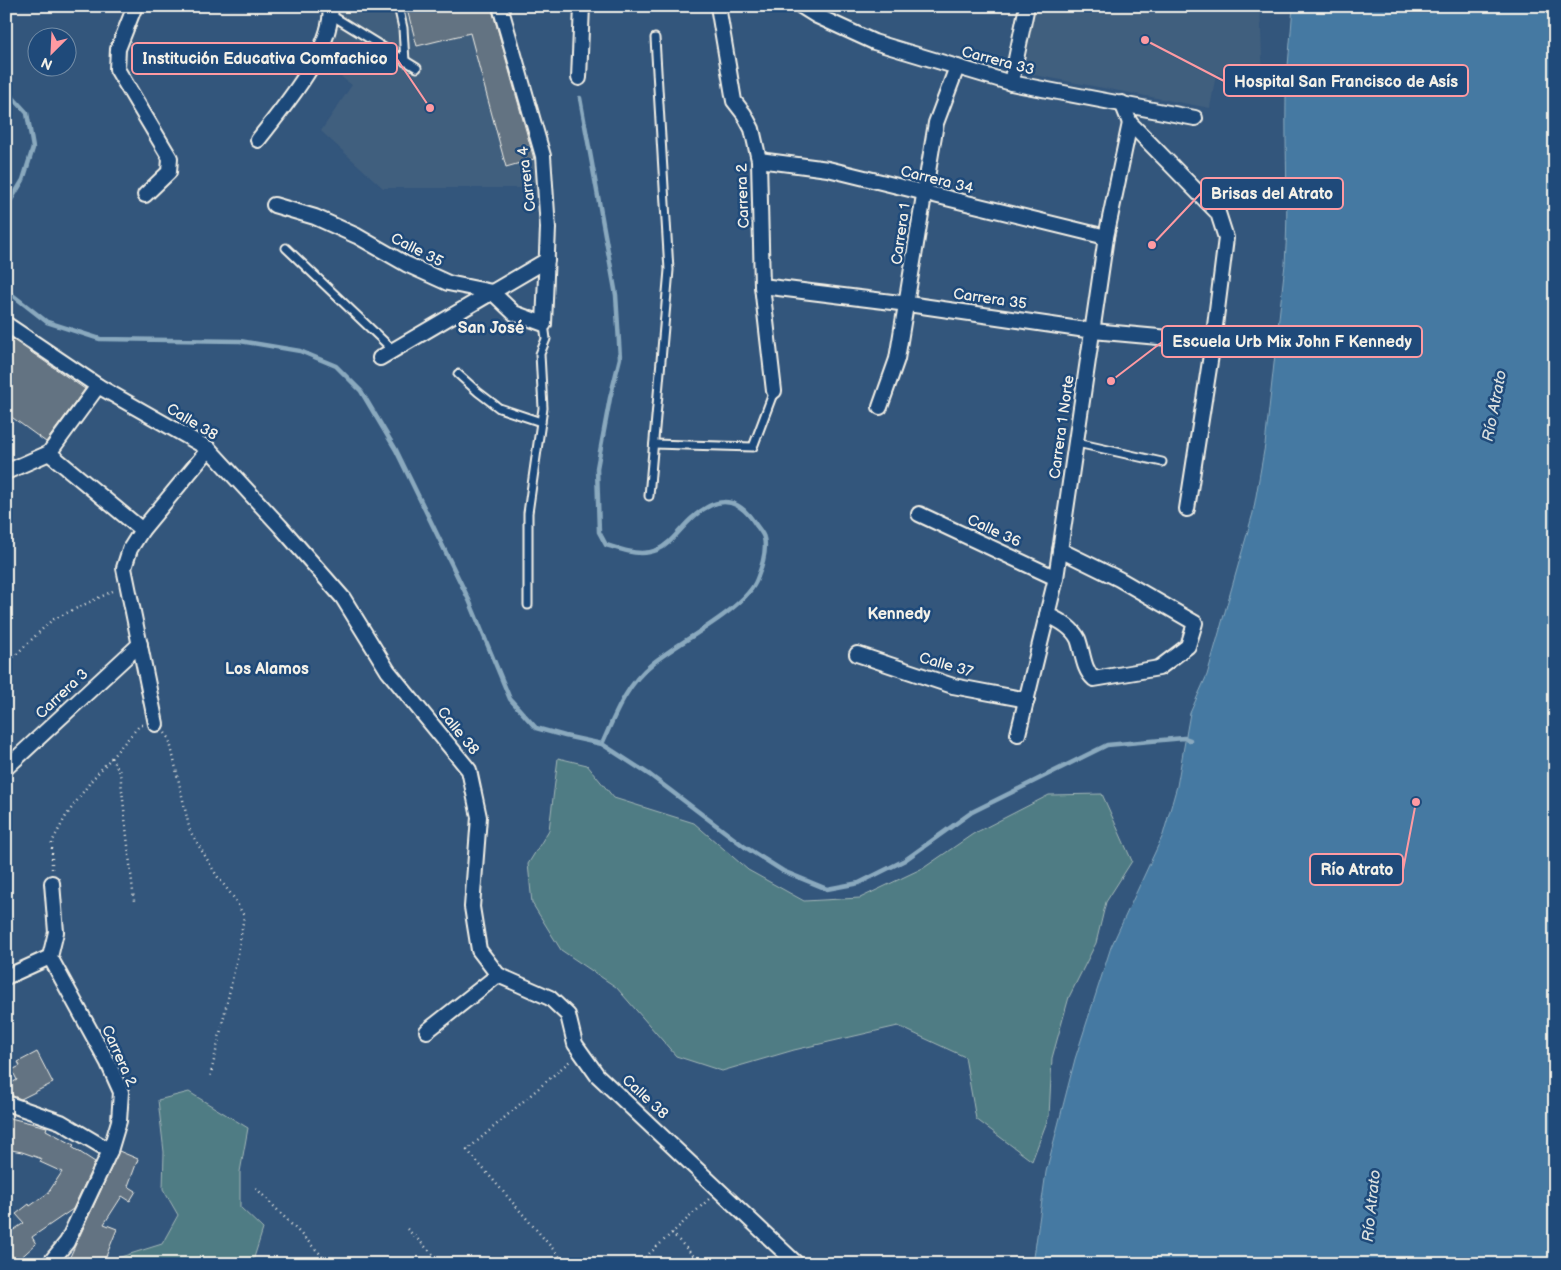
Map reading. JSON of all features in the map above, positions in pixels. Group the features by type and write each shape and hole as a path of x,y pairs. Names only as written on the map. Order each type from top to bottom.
{"street":[{"path":"135,6 118,49 117,69 170,158 169,172 145,195"},
{"name":"Carrera 4","path":"500,6 543,156 548,228 544,324"},
{"path":"579,78 582,6"},
{"name":"Carrera 2","path":"718,6 734,101 752,129 759,160 762,286 774,391"},
{"name":"Carrera 33","path":"800,6 817,16 874,42 1011,84 1196,118"},
{"path":"1011,84 1027,6"},
{"path":"258,140 310,70 322,45 330,11"},
{"name":"Carrera 1","path":"880,407 897,359 908,304 936,123 957,67"},
{"path":"1122,103 1130,123 1218,213 1226,238 1213,342 1187,509"},
{"name":"Carrera 1 Norte","path":"1018,734 1056,578 1106,237 1130,123"},
{"name":"Carrera 34","path":"759,160 828,170 1106,237"},
{"name":"Calle 35","path":"274,204 315,216 357,236 406,264 448,283 492,292"},
{"path":"380,358 547,260"},
{"name":"Carrera 35","path":"762,286 908,304 1093,331 1213,342"},
{"path":"492,292 514,313 544,324"},
{"name":"Calle 38","path":"6,324 98,386 209,449 280,526 342,598 388,671 469,770 479,817 472,907 479,950 491,968 498,975 550,998 568,1015 575,1044 597,1074 794,1262"},
{"path":"6,472 49,453 98,386"},
{"path":"156,724 124,568 130,549 142,530 209,449"},
{"path":"49,453 142,530"},
{"name":"Calle 36","path":"919,514 1056,578"},
{"path":"1047,615 1064,623 1077,637 1089,675 1094,679 1159,668 1188,646 1195,622 1119,579 1060,550"},
{"name":"Carrera 3","path":"6,768 140,644"},
{"name":"Calle 37","path":"857,654 953,686 1027,700"},
{"path":"6,977 50,957 56,932 52,883"},
{"name":"Carrera 2","path":"49,1264 67,1242 110,1151 120,1121 121,1092 108,1063 50,957"},
{"path":"427,1031 498,975"},
{"path":"6,1103 61,1122 110,1151"}],"lane":[{"path":"398,6 403,28 405,62"},
{"path":"330,11 405,62 417,68"},
{"path":"649,496 669,270 654,38"},
{"path":"286,248 393,350"},
{"path":"528,605 528,512 541,422 543,393 540,354 546,340 544,324"},
{"path":"458,374 499,408 541,422"},
{"path":"654,444 753,447 774,391"},
{"path":"1076,443 1162,462"}],"path":[{"path":"6,664 52,620 128,584"},
{"path":"52,883 52,842 71,809 91,781 140,726 156,724 169,738 190,831 244,916 238,954 210,1078"},
{"path":"111,758 120,772 134,900"},
{"path":"566,1264 467,1150 581,1052"},
{"path":"256,1188 330,1264"},
{"path":"638,1264 719,1190"},
{"path":"408,1229 443,1264"},
{"path":"672,1233 701,1264"}],"shaded area":[{"path":"341,6 494,6 538,159 536,188 383,188 321,131 352,85 324,64"},
{"path":"1035,6 1260,6 1263,83 1216,74 1210,108 1024,73"}],"green space":[{"path":"558,758 587,765 614,798 694,823 748,870 804,901 860,898 925,867 973,834 1049,795 1102,794 1132,861 1106,902 1096,943 1069,997 1052,1058 1049,1116 1032,1161 976,1119 965,1057 898,1026 794,1050 722,1071 676,1056 616,987 561,950 532,903 528,864 549,830"},
{"path":"189,1092 248,1128 240,1172 240,1207 263,1229 252,1264 108,1264 111,1260 162,1244 178,1215 163,1189 164,1152 158,1100"}],"water":[{"path":"1293,6 1555,6 1555,1264 1033,1264 1046,1172 1075,1059 1111,947 1163,835 1177,786 1190,713 1207,675 1253,513 1265,445 1285,264 1287,223 1286,98"}],"building":[{"path":"406,6 491,6 534,159 506,167 470,33 417,46"},
{"path":"6,335 85,389 46,442 6,413"},
{"path":"37,1052 53,1083 21,1099 13,1096 7,1085 17,1080 12,1070 20,1066 18,1062"},
{"path":"6,1117 47,1127 46,1130 74,1145 72,1147 95,1162 73,1209 32,1237 36,1244 16,1262 6,1245 6,1235 24,1223 16,1214 48,1193 62,1172 40,1162 42,1159 6,1149"},
{"path":"119,1151 138,1159 128,1186 136,1191 130,1201 122,1196 104,1224 117,1229 103,1264 76,1264 68,1261"}],"waterway":[{"path":"6,90 27,113 33,148 23,180 6,208"},
{"path":"580,98 616,295 620,358 610,398 597,468 599,532 606,545 632,552 651,552 667,544 700,512 716,503 724,502 732,503 747,513 762,534 765,543 760,570 750,590 740,602 726,613 664,655 643,672 622,701 602,744"},
{"path":"6,290 47,322 100,339 240,341 300,351 336,366 361,391 396,450 469,600 510,699 536,728 602,744 650,775 745,847 783,871 827,889 859,883 905,860 972,812 1107,745 1184,738 1190,740"}],"place":[{"name":"Hospital San Francisco de Asís","path":"1145,40"},
{"name":"Institución Educativa Comfachico","path":"430,108"},
{"name":"Brisas del Atrato","path":"1152,245"},
{"name":"Escuela Urb Mix John F Kennedy","path":"1111,381"},
{"name":"Río Atrato","path":"1416,802"}],"district":[{"name":"San José","path":"491,328"},
{"name":"Kennedy","path":"899,614"},
{"name":"Los Alamos","path":"267,669"}]}
